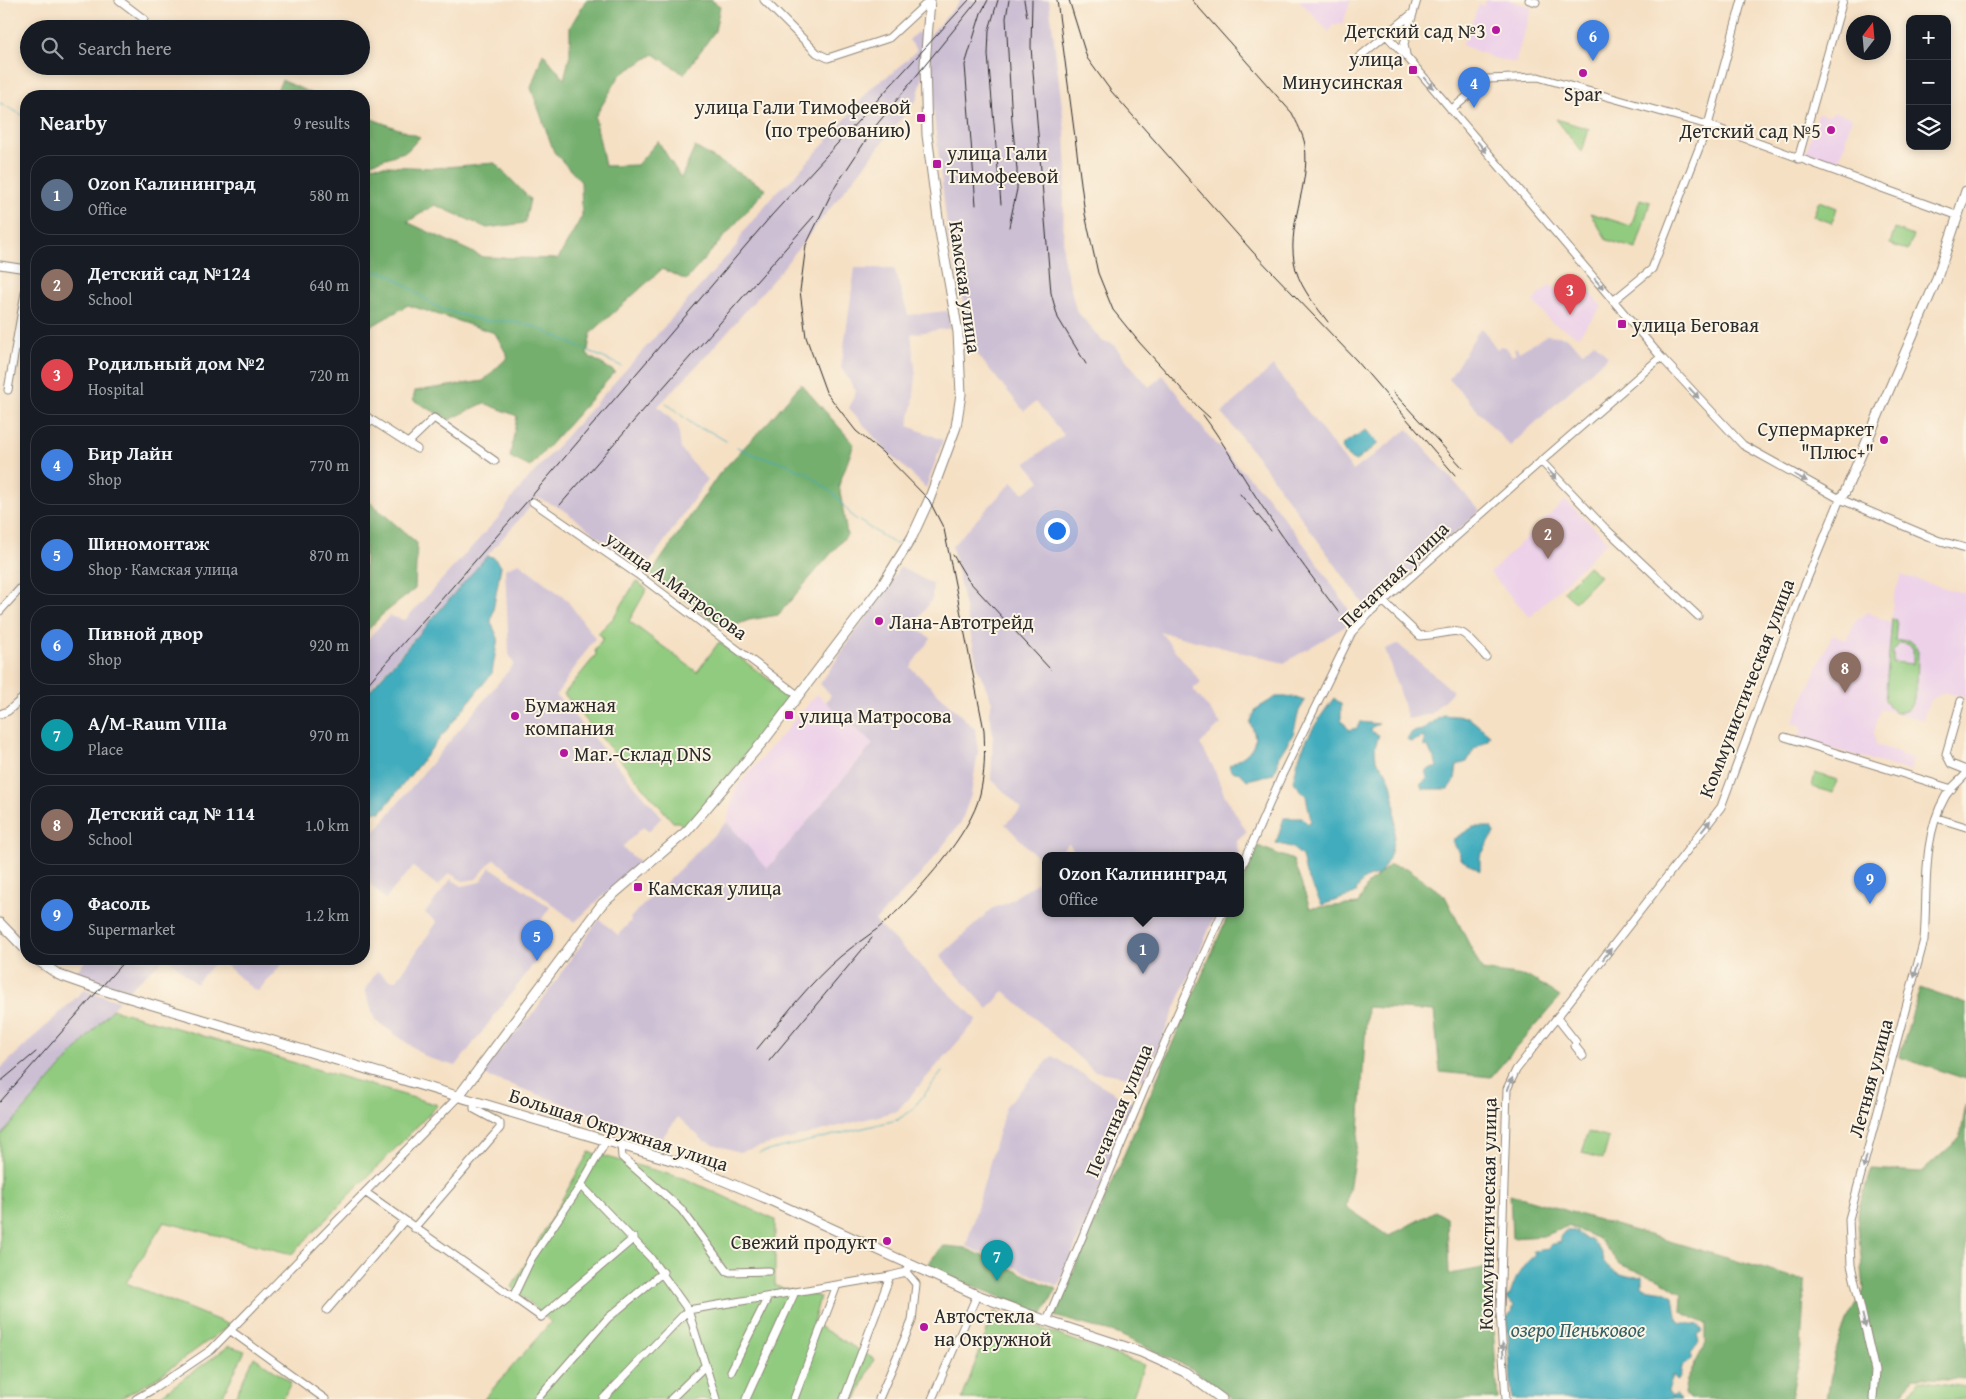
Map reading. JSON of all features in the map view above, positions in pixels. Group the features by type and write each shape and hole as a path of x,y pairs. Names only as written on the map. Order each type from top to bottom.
{"main road":[{"name":"Камская улица","path":"458,1097 602,904 687,831 799,696 881,587 912,537 945,461 959,410 961,394 958,332 939,226 927,135 925,66 930,0"},
{"name":"Коммунистическая улица","path":"1840,498 1845,492 1936,281 1956,215 1966,190"},
{"path":"0,923 20,944"},
{"name":"Большая Окружная улица","path":"45,965 59,974 96,988 681,1163 764,1197 907,1269 1047,1322 1141,1352 1184,1372 1222,1399"}],"street":[{"path":"119,0 144,19"},
{"path":"764,0 817,53 828,58 889,38 930,0"},
{"path":"1406,56 1404,44 1417,0"},
{"path":"1613,301 1652,269 1708,125 1742,0"},
{"path":"1798,159 1843,0"},
{"path":"1359,57 1413,13"},
{"path":"1386,35 1406,56 1661,357 1743,445 1840,498 1937,540 1966,548"},
{"path":"1451,110 1488,79 1534,76 1708,125 1956,215"},
{"path":"0,265 20,268"},
{"path":"8,390 20,321"},
{"name":"Печатная улица","path":"1244,861 1282,775 1346,643 1368,615 1661,357"},
{"path":"408,443 434,418 496,461"},
{"path":"372,420 417,449"},
{"path":"1541,461 1563,486 1698,616"},
{"name":"Коммунистическая улица","path":"1506,1399 1500,1312 1507,1089 1516,1070 1721,807 1796,606 1840,498"},
{"name":"улица А.Матросова","path":"533,502 636,574 799,696"},
{"path":"0,611 20,589"},
{"path":"1384,602 1420,636 1451,630 1462,632 1468,636 1486,657"},
{"path":"0,714 8,711 20,700"},
{"path":"1961,701 1946,754 1951,764 1966,770"},
{"path":"1785,737 1952,788"},
{"name":"Летняя улица","path":"1873,1399 1875,1371 1851,1266 1850,1219 1924,940 1927,862 1937,818 1944,800 1952,788 1966,774"},
{"path":"1937,818 1966,827"},
{"name":"Печатная улица","path":"1047,1322 1146,1086 1220,917"},
{"path":"1558,1018 1576,1042 1576,1046 1583,1056"},
{"path":"136,1399 156,1388 210,1350 231,1331 458,1097"},
{"path":"414,1228 500,1128 500,1123 474,1109 474,1101"},
{"path":"513,1297 531,1259 581,1185 606,1141"},
{"path":"621,1145 622,1157 681,1209 727,1270 730,1272 769,1270"},
{"path":"581,1185 634,1238 663,1272 688,1310 716,1399"},
{"path":"365,1192 541,1317 634,1238"},
{"path":"327,1310 404,1221"},
{"path":"603,1399 688,1310 890,1276 907,1269 916,1284 912,1321 879,1399"},
{"path":"537,1399 608,1318 663,1272"},
{"path":"844,1399 890,1276"},
{"path":"794,1399 837,1284"},
{"path":"746,1399 796,1292"},
{"path":"932,1399 977,1295"},
{"path":"730,1371 768,1296"},
{"path":"231,1331 325,1399"},
{"path":"672,1399 705,1366"}],"shaded area":[{"path":"961,0 1049,0 1065,131 1067,173 1064,189 1063,257 1076,310 1103,342 1112,343 1149,387 1163,375 1207,434 1267,496 1309,551 1356,620 1284,663 1160,632 1201,682 1193,689 1221,724 1200,744 1212,764 1224,794 1247,832 1237,841 1239,852 1075,852 1069,844 1059,852 1042,852 1042,862 1005,824 1022,809 991,779 993,735 989,711 992,702 978,669 952,546 1012,482 1024,493 1040,481 1026,463 1064,435 1036,402 1024,411 971,347 966,311 949,243 928,67 929,36"},
{"path":"1299,0 1351,0 1342,24 1338,22 1337,25 1333,25 1329,32"},
{"name":"Детский сад №3","path":"1486,0 1510,0 1532,7 1515,63 1494,58 1462,45 1479,5 1484,6"},
{"path":"917,32 924,38 922,80 917,99 778,274 706,356 658,406 678,426 681,449 707,480 643,572 564,510 538,498 370,688 370,637 389,616 405,620 500,516 514,495 737,245 743,232 779,189 788,183 834,133 872,87 896,70 917,50 909,40"},
{"name":"Детский сад №5","path":"1834,112 1852,117 1845,140 1847,142 1836,164 1806,153 1818,114 1829,116"},
{"path":"855,268 894,268 908,315 947,311 951,328 911,334 916,375 913,405 908,426 943,440 926,488 883,447 849,408 856,391 841,368"},
{"path":"1578,278 1602,307 1578,336 1551,322 1533,301 1550,285 1556,291"},
{"path":"1481,327 1497,349 1500,346 1506,347 1512,356 1516,353 1514,350 1516,348 1519,352 1547,335 1566,337 1583,352 1594,342 1608,356 1510,446 1449,379"},
{"path":"1273,366 1353,471 1408,429 1480,511 1368,610 1261,462 1222,413"},
{"path":"1565,500 1608,541 1530,617 1490,573"},
{"path":"519,563 566,599 595,638 556,695 662,817 649,831 643,827 622,847 639,862 575,922 494,859 476,879 463,881 449,873 438,886 413,867 385,899 370,885 370,837 514,664 509,654 505,569"},
{"path":"900,567 933,584 932,599 913,627 931,638 910,667 975,729 978,752 971,795 961,822 922,873 875,921 977,1020 897,1111 739,1152 704,1141 678,1117 661,1139 484,1075 487,1066 534,1012 599,919 618,935 631,921 630,918 727,822 767,869 873,744 826,702 831,695 820,684"},
{"path":"1901,575 1966,594 1966,698 1945,692 1929,701 1923,720 1881,709 1874,732 1876,744 1913,759 1910,771 1799,739 1802,726 1792,723 1831,637 1835,635 1846,640 1854,623 1867,612 1891,623 1893,599"},
{"path":"1398,644 1453,691 1431,714 1408,719 1385,649"},
{"path":"817,694 873,744 766,870 727,822 735,789"},
{"path":"490,867 550,907 536,928 552,940 456,1066 428,1058 375,1020 365,990 377,971 389,980 397,980 437,922 425,913 451,879 462,886 481,882"},
{"path":"1042,879 1042,917 1214,917 1144,1080 1094,1071 1004,991 988,1009 940,956 993,908 1005,904"},
{"path":"82,965 157,965 125,993 72,976"},
{"path":"175,965 212,965 196,984"},
{"path":"226,965 282,965 258,991 254,990"},
{"path":"84,990 119,1001 0,1137 0,1069"},
{"path":"1052,1056 1137,1106 1058,1286 966,1246 1006,1106"}],"green space":[{"path":"586,0 711,0 720,6 715,31 684,74 654,54 620,75 595,117 605,166 637,165 658,141 681,178 695,147 766,189 686,280 662,269 591,333 587,355 615,372 530,467 510,457 517,416 484,403 449,420 413,400 415,391 483,381 508,357 495,333 408,305 372,326 370,325 370,165 434,168 495,163 530,199 525,223 487,228 435,205 407,222 483,257 558,259 582,216 581,182 554,152 531,88 543,53 564,79 570,55 570,27"},
{"path":"282,80 304,90 277,90"},
{"path":"370,118 420,137 407,151 370,163"},
{"path":"1556,119 1589,129 1582,152"},
{"path":"1640,199 1650,202 1636,249 1607,240 1590,213 1631,226"},
{"path":"1819,201 1837,208 1832,223 1813,216"},
{"path":"1895,229 1913,236 1908,251 1890,244"},
{"path":"801,384 854,444 839,485 847,535 778,615 749,620 726,629 650,575 719,474"},
{"path":"370,502 417,543 415,589 382,615 370,628"},
{"path":"1588,566 1600,576 1575,602 1563,591"},
{"path":"636,581 647,589 629,621 697,672 719,642 792,697 685,829 679,822 673,822 564,694 596,655 595,650 603,638 598,633 615,616"},
{"path":"1892,619 1897,620 1895,641 1909,640 1916,646 1918,652 1917,681 1916,692 1909,708 1902,712 1893,711 1885,700","holes":["1900,643 1907,644 1913,648 1913,664 1893,662 1893,651"]},
{"path":"1815,773 1837,780 1833,793 1812,787"},
{"path":"1258,846 1293,860 1310,908 1358,904 1368,884 1390,865 1407,868 1445,896 1482,970 1530,977 1560,997 1491,1077 1440,1072 1434,1011 1367,1007 1359,1132 1346,1207 1389,1236 1435,1211 1447,1218 1449,1274 1489,1267 1498,1399 1233,1399 1192,1369 1118,1334 1054,1316 1227,917 1244,917 1244,879"},
{"path":"1920,988 1966,1004 1966,1079 1899,1057"},
{"path":"112,1009 438,1105 292,1254 164,1222 126,1283 230,1325 154,1380 119,1399 0,1399 0,1137"},
{"path":"1966,1105 1966,1380 1912,1377 1899,1399 1827,1399 1834,1355 1846,1321 1864,1290 1857,1214 1871,1169 1922,1172 1960,1138"},
{"path":"1588,1132 1609,1138 1603,1159 1582,1153"},
{"path":"589,1152 686,1179 775,1220 775,1286 820,1297 813,1323 874,1359 856,1399 484,1399 551,1322 512,1287"},
{"path":"1510,1194 1805,1281 1801,1347 1791,1399 1689,1399 1684,1393 1687,1379 1706,1343 1706,1324 1681,1312 1682,1294 1661,1280 1619,1264 1599,1239 1568,1226 1543,1236 1512,1238"},
{"path":"945,1246 965,1248 1056,1289 1043,1314 926,1267 940,1248"},
{"path":"994,1312 1144,1365 1132,1399 962,1399"},
{"path":"229,1346 245,1351 221,1399 157,1398"},
{"path":"254,1357 291,1382 283,1399 234,1399"},
{"path":"1918,1380 1966,1387 1966,1399 1906,1399"}],"water":[{"path":"1366,430 1379,443 1356,461 1348,457 1342,448 1343,444"},
{"path":"487,556 493,557 501,566 491,622 498,638 492,673 381,812 370,811 370,690"},
{"path":"1276,697 1293,697 1305,701 1299,711 1293,734 1278,758 1278,764 1273,774 1247,780 1240,773 1231,771 1229,766 1242,758 1254,744 1254,731 1250,723 1256,709"},
{"path":"1334,698 1341,704 1341,719 1349,730 1357,728 1360,722 1379,724 1372,727 1371,731 1379,735 1375,747 1376,761 1384,768 1389,779 1395,806 1395,821 1392,848 1389,858 1379,875 1364,880 1355,894 1322,905 1306,874 1302,856 1291,847 1276,843 1284,818 1302,818 1308,824 1311,820 1306,796 1294,782 1296,770 1308,737"},
{"path":"1443,715 1468,717 1490,735 1487,741 1474,749 1467,762 1457,765 1455,779 1448,789 1423,789 1420,785 1428,778 1426,771 1431,768 1437,768 1435,759 1428,746 1424,747 1424,737 1410,742 1407,740 1412,732 1422,730"},
{"path":"1473,827 1491,827 1494,833 1480,857 1480,871 1460,859 1460,855 1452,840"},
{"name":"озеро Пеньковое","path":"1565,1231 1575,1231 1587,1240 1591,1239 1602,1253 1606,1264 1616,1272 1636,1277 1642,1276 1642,1286 1665,1291 1673,1296 1676,1317 1679,1322 1699,1325 1703,1332 1697,1334 1699,1342 1690,1353 1692,1360 1682,1367 1677,1381 1673,1375 1668,1392 1672,1397 1675,1394 1681,1399 1512,1399 1507,1317 1512,1312 1514,1305 1505,1298 1510,1295 1522,1268 1535,1255 1533,1251 1549,1249 1550,1245 1561,1242 1560,1237"}],"waterway":[{"path":"0,103 20,114"},
{"path":"370,270 391,275 440,309 484,321 511,321 536,327 621,366"},
{"path":"666,403 696,427 709,431 726,441"},
{"path":"737,447 757,456 788,464 796,470 805,471 835,495 853,517 895,544 900,543"},
{"path":"759,1153 897,1120 911,1111 942,1072"}],"railway":[{"path":"370,681 530,498 771,216 969,0"},
{"path":"757,1049 818,977 847,951 889,919 928,878 955,844 975,810 980,794 983,778 984,730 944,529 929,500 882,452 856,431 826,392 806,337 800,291 806,245 833,190 874,128 978,0"},
{"path":"976,205 965,65 981,13 988,0"},
{"path":"998,0 989,30 988,55 1001,204"},
{"path":"1009,0 1006,18 1017,189 1009,227"},
{"path":"1024,0 1027,17"},
{"path":"1032,0 1031,47 1051,293 1058,318 1086,364"},
{"path":"1057,0 1085,214 1098,273 1113,310 1139,342 1210,418"},
{"path":"1069,0 1087,58 1111,91 1252,251 1357,361 1455,475"},
{"path":"1192,0 1292,113 1300,129 1305,145 1306,161 1295,223 1293,254 1296,270 1302,284 1328,322"},
{"path":"560,505 814,216"},
{"path":"1393,392 1463,468"},
{"path":"1203,415 1272,521 1339,613"},
{"path":"1240,494 1271,531"},
{"path":"953,555 968,580 1050,669"},
{"path":"769,1061 872,938"},
{"path":"0,1102 121,965"},
{"path":"0,1082 36,1052"}],"place":[{"name":"Детский сад №3","path":"1496,30"},
{"name":"Пивной двор","path":"1593,61"},
{"name":"улица Минусинская","path":"1413,70"},
{"name":"Spar","path":"1583,73"},
{"name":"Бир Лайн","path":"1474,108"},
{"name":"улица Гали Тимофеевой (по требованию)","path":"921,118"},
{"name":"Детский сад №5","path":"1831,130"},
{"name":"улица Гали Тимофеевой","path":"937,164"},
{"name":"Родильный дом №2","path":"1570,315"},
{"name":"улица Беговая","path":"1622,324"},
{"name":"Супермаркет \"Плюс+\"","path":"1884,440"},
{"name":"Детский сад №124","path":"1548,559"},
{"name":"Лана-Автотрейд","path":"879,621"},
{"name":"Детский сад № 114","path":"1845,693"},
{"name":"улица Матросова","path":"789,715"},
{"name":"Бумажная компания","path":"515,716"},
{"name":"Маг.-Склад DNS","path":"564,753"},
{"name":"Камская улица","path":"638,887"},
{"name":"Фасоль","path":"1870,904"},
{"name":"Шиномонтаж","path":"537,961"},
{"name":"Ozon Калининград","path":"1143,974"},
{"name":"Свежий продукт","path":"887,1241"},
{"name":"A/M-Raum VIIIa","path":"997,1281"},
{"name":"Автостекла на Окружной","path":"924,1327"}]}
